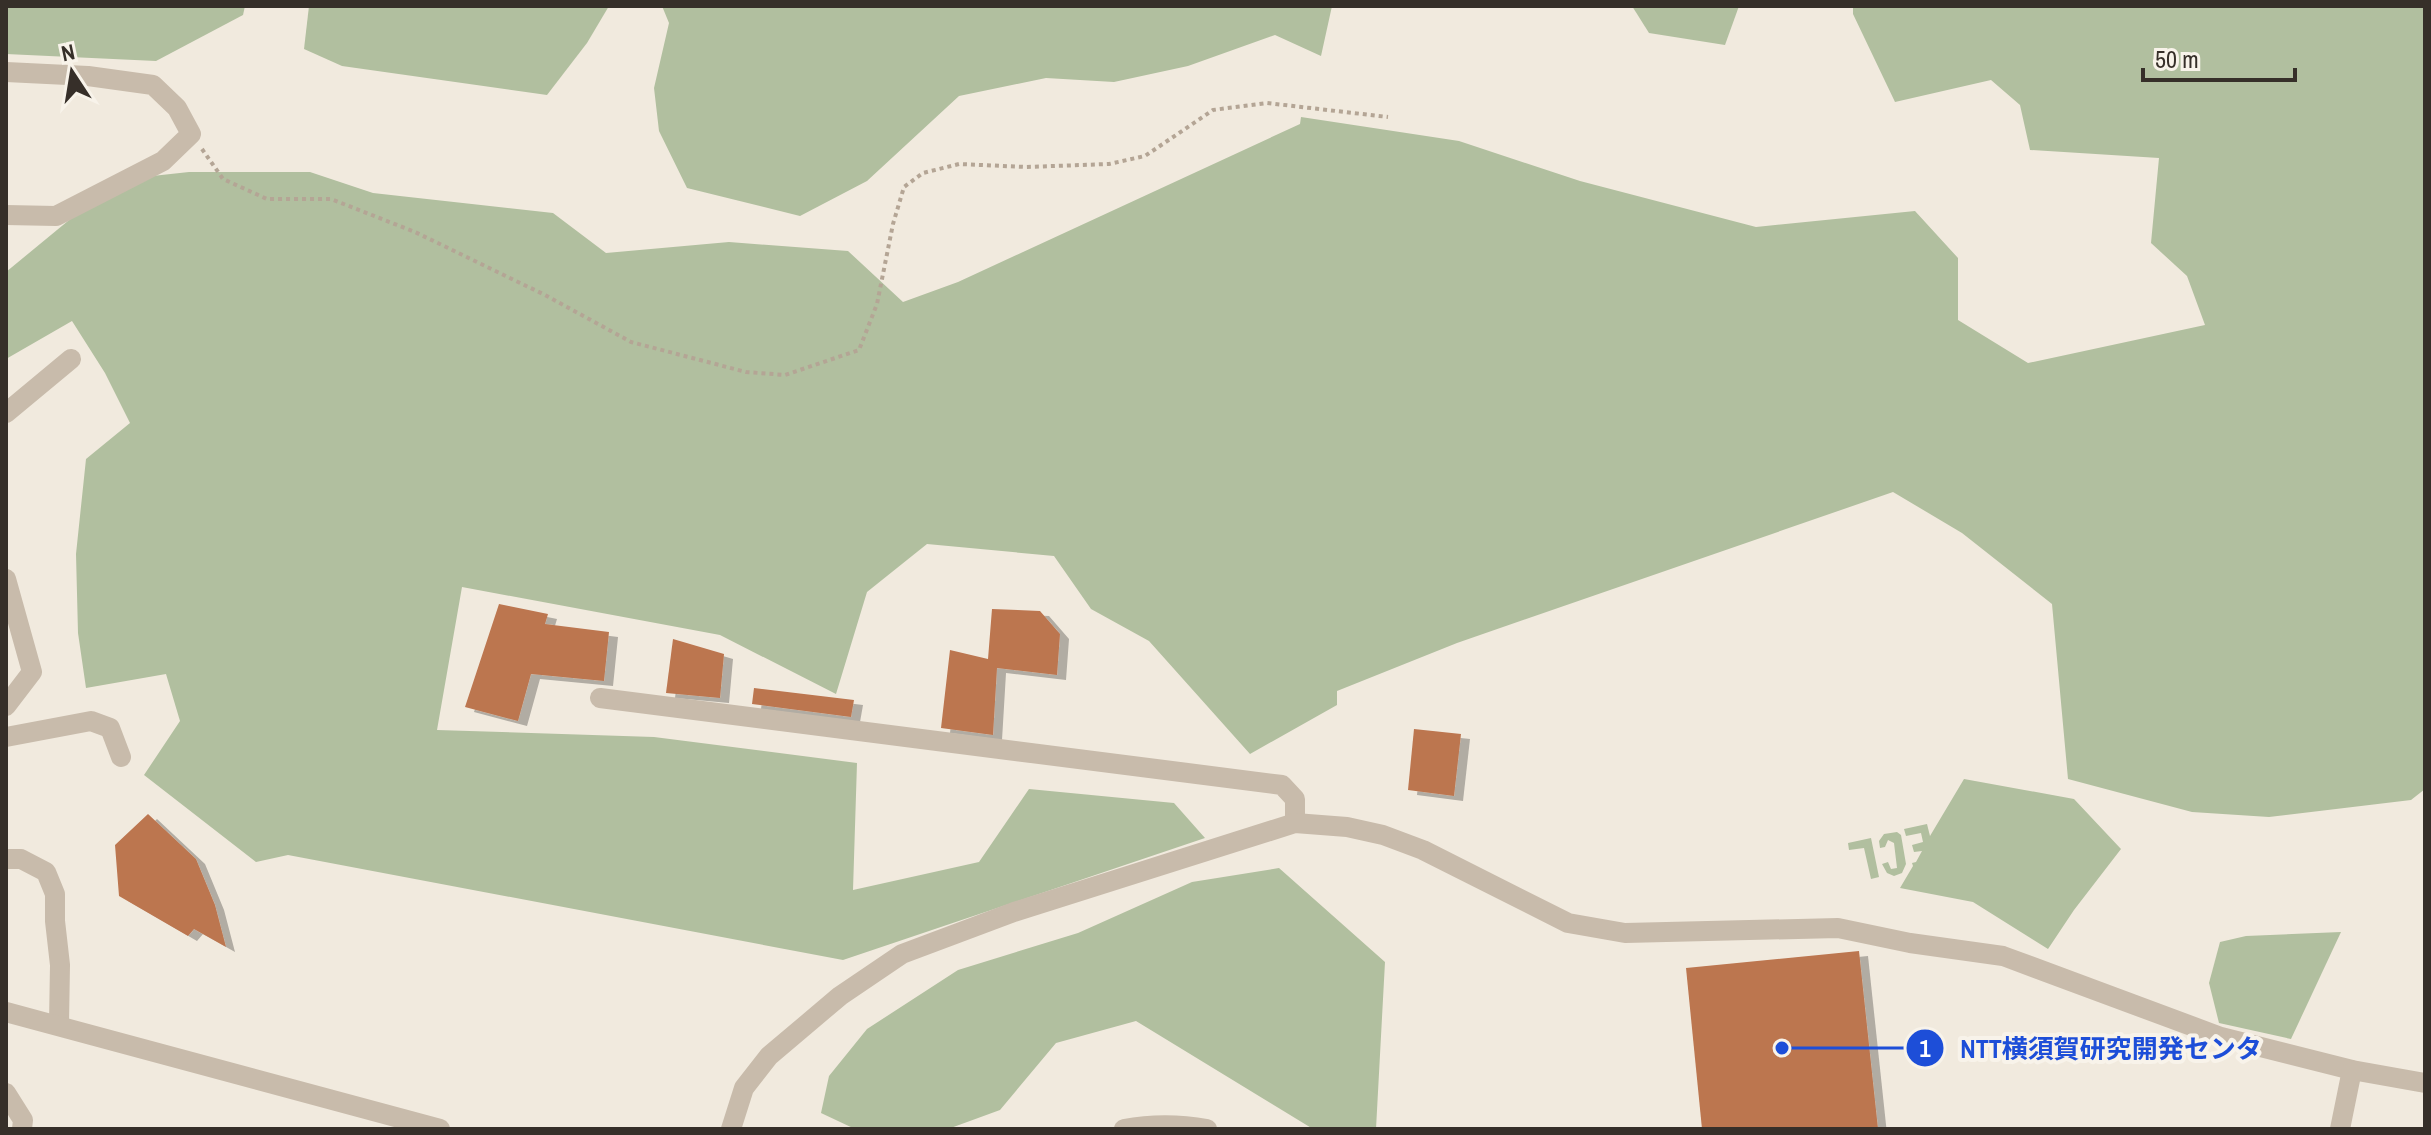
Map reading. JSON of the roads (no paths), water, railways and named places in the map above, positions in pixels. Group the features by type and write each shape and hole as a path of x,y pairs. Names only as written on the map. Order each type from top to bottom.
{"street":[{"path":"6,72 88,76 153,85 177,108 191,134 163,161 56,216 6,215"},
{"path":"6,413 71,359"},
{"path":"6,579 32,672 6,706"},
{"path":"600,698 1282,785 1295,799 1295,823"},
{"path":"6,737 91,721 110,728 121,757"},
{"path":"731,1129 744,1088 769,1056 840,996 902,954 1014,912 1295,823 1347,827 1383,835 1423,850 1568,923 1625,933 1838,928 1910,943 2003,956 2221,1037 2352,1070 2425,1083"},
{"path":"6,859 21,859 46,872 55,894 60,965 59,1024"},
{"path":"6,1012 59,1024 394,1122 440,1129"},
{"path":"2340,1129 2352,1070"},
{"path":"6,1093 23,1120 22,1129"},
{"path":"1124,1129 1187,1125 1207,1129"}],"place":[{"name":"NTT横須賀研究開発センタ","path":"1782,1048"}]}
